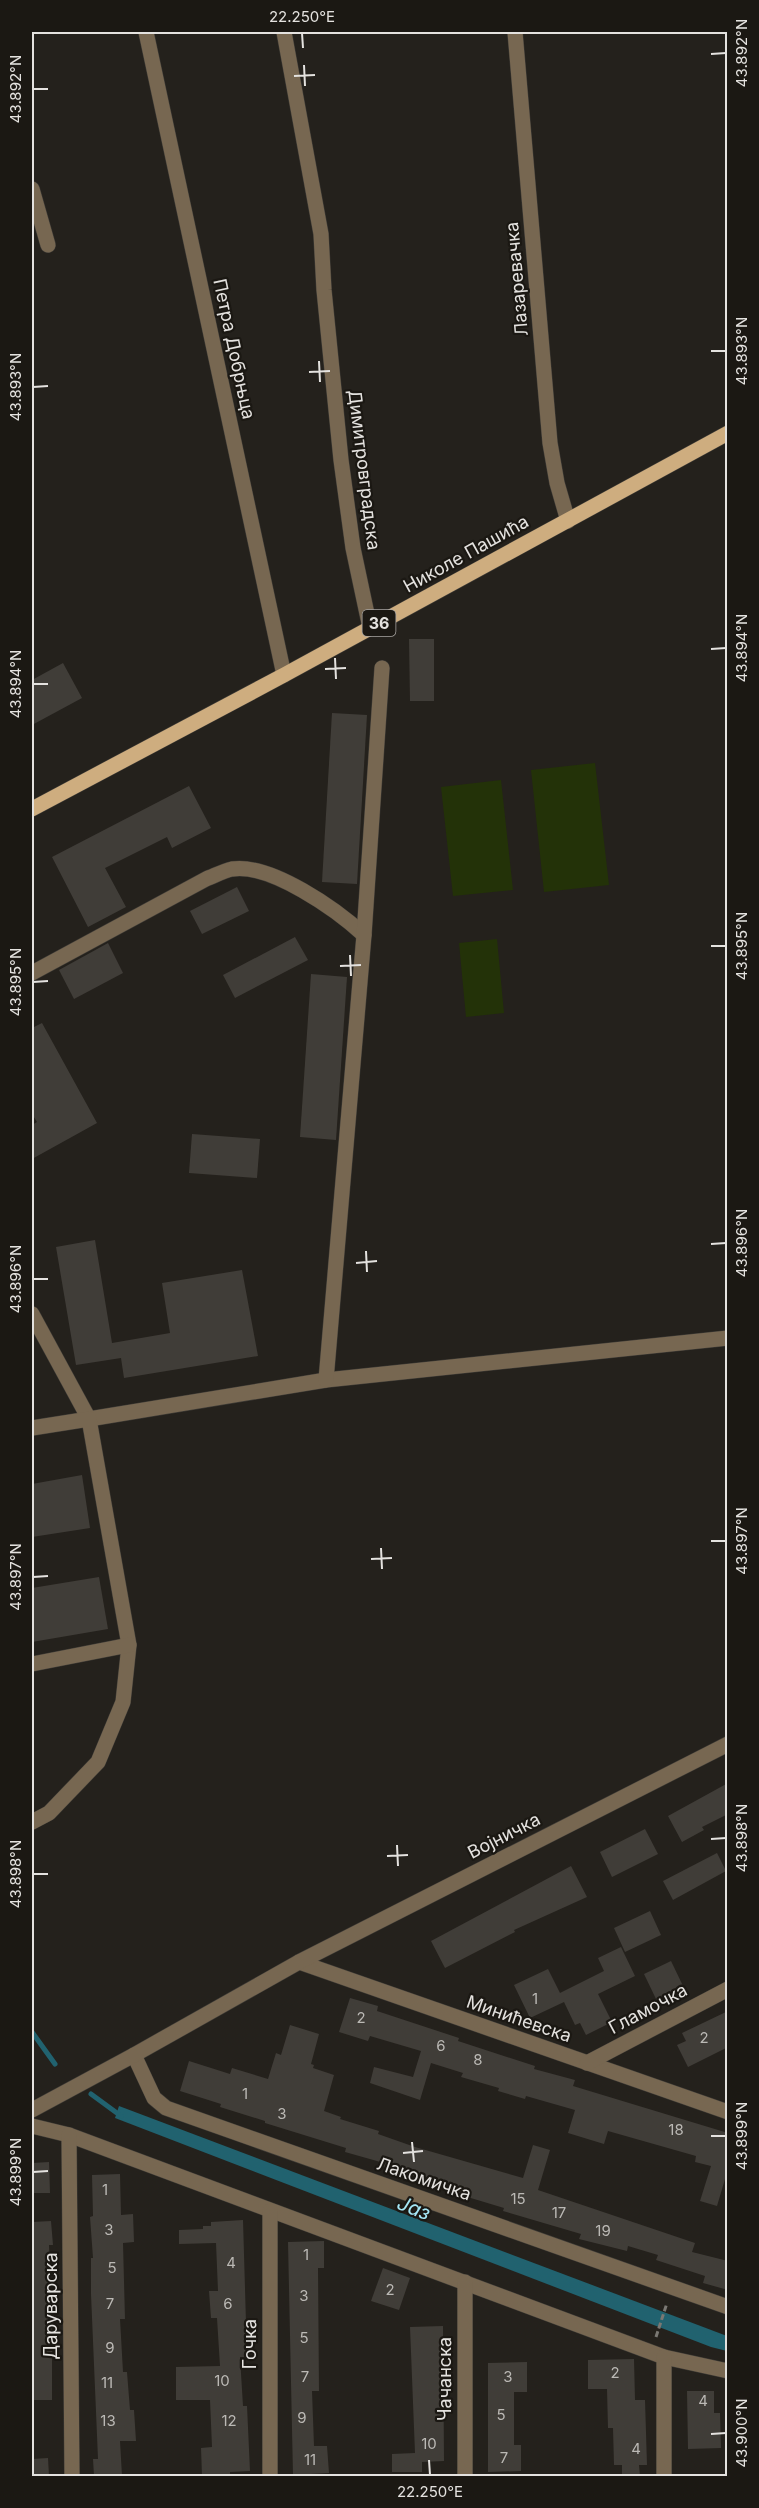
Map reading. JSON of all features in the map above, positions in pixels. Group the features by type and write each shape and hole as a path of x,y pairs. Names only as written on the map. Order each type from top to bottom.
{"main road":[{"name":"Николе Пашића","path":"32,809 284,675 728,433"}],"street":[{"name":"Петра Добрњца","path":"146,32 284,675"},
{"name":"Димитровградска","path":"284,32 321,234 324,290 341,460 353,548 370,628"},
{"name":"Лазаревачка","path":"515,32 550,443 557,483 568,521"},
{"path":"32,189 48,245"},
{"path":"326,1380 364,935 382,668"},
{"path":"32,973 206,879 232,869 252,870 294,886 341,914 364,935"},
{"path":"32,1314 89,1419 129,1645 123,1702 98,1762 49,1813 32,1822"},
{"path":"32,1428 326,1380 728,1338"},
{"path":"32,1664 129,1645"},
{"name":"Војничка","path":"32,2110 299,1962 728,1744"},
{"name":"Минићевска","path":"299,1962 728,2112"},
{"name":"Гламочка","path":"587,2063 728,1989"},
{"name":"Лакомичка","path":"134,2055 154,2098 166,2108 728,2307"},
{"path":"32,2126 69,2136 664,2357 728,2371"},
{"name":"Даруварска","path":"69,2136 72,2476"},
{"name":"Гочка","path":"270,2211 270,2476"},
{"name":"Чачанска","path":"465,2282 465,2476"},
{"path":"664,2357 664,2476"}],"path":[{"path":"659,2328 664,2312"}],"green space":[{"path":"595,763 609,885 544,892 531,770"},
{"path":"501,780 513,890 453,896 441,787"},
{"path":"497,939 504,1013 466,1017 459,943"}],"water":[{"path":"119,2106 727,2336 727,2351 711,2347 115,2118"}],"building":[{"path":"409,639 434,639 434,701 410,701"},
{"path":"63,663 82,698 32,725 32,680"},
{"path":"332,713 367,715 357,884 322,882"},
{"path":"189,786 211,828 172,848 167,837 105,868 126,907 88,927 52,857"},
{"path":"237,887 249,911 202,934 190,911"},
{"path":"295,937 308,960 235,998 223,975"},
{"path":"108,943 123,973 74,999 59,970"},
{"path":"311,974 347,977 336,1140 300,1137"},
{"path":"42,1023 97,1123 32,1159 32,1125 37,1122 32,1114 32,1028"},
{"path":"192,1134 260,1139 257,1178 189,1173"},
{"path":"95,1240 112,1343 170,1333 162,1283 242,1270 258,1356 124,1378 121,1358 76,1365 56,1247"},
{"path":"82,1475 90,1528 32,1537 32,1484"},
{"path":"99,1577 108,1629 32,1642 32,1588"},
{"path":"728,1783 728,1814 702,1827 704,1830 682,1842 668,1816"},
{"path":"645,1829 658,1854 612,1877 600,1852"},
{"path":"717,1853 726,1871 673,1900 663,1881"},
{"path":"571,1866 587,1897 514,1930 515,1932 445,1968 431,1941"},
{"path":"650,1911 661,1935 625,1952 614,1928"},
{"path":"621,1947 635,1976 598,1994 612,2022 586,2035 580,2023 575,2025 564,2002 530,2018 514,1985 548,1969 560,1993 604,1971 598,1958"},
{"path":"671,1961 684,1988 657,2001 644,1974"},
{"path":"350,1998 378,2006 377,2011 459,2038 458,2041 535,2066 534,2069 575,2080 573,2086 728,2133 728,2169 717,2206 700,2201 711,2166 695,2162 696,2156 608,2131 604,2144 568,2133 575,2110 526,2096 525,2099 498,2091 499,2088 461,2077 463,2073 431,2063 420,2100 370,2083 374,2067 413,2077 421,2051 370,2036 368,2041 339,2032"},
{"path":"728,2011 728,2047 688,2067 677,2045 686,2041 682,2033"},
{"path":"290,2025 319,2034 311,2064 314,2065 313,2068 334,2075 324,2111 415,2147 523,2178 533,2145 550,2150 538,2190 695,2243 692,2252 728,2261 728,2290 703,2283 705,2276 656,2260 658,2255 628,2246 627,2251 579,2239 581,2234 421,2183 422,2178 383,2167 384,2163 345,2152 346,2148 265,2123 265,2121 220,2107 221,2104 180,2091 189,2061 230,2074 232,2068 268,2079 276,2053 281,2055"},
{"path":"49,2162 50,2193 32,2193 32,2163"},
{"path":"120,2174 121,2215 133,2214 134,2242 123,2243 125,2319 120,2319 123,2372 127,2372 130,2410 134,2410 136,2441 120,2441 122,2476 94,2476 93,2459 98,2459 91,2294 92,2175"},
{"path":"243,2220 247,2357 240,2357 243,2406 247,2406 250,2471 230,2472 230,2476 202,2476 201,2448 212,2447 210,2400 176,2400 176,2367 220,2366 217,2318 211,2318 209,2291 218,2291 216,2243 179,2244 179,2230 203,2229 203,2226 211,2226 211,2222"},
{"path":"51,2221 53,2245 49,2245 52,2400 32,2400 32,2222"},
{"path":"324,2241 324,2268 318,2268 319,2391 312,2391 314,2446 327,2446 329,2473 293,2475 288,2242"},
{"path":"383,2268 410,2278 399,2310 371,2301"},
{"path":"443,2326 444,2461 422,2462 422,2472 392,2472 392,2454 415,2453 410,2327"},
{"path":"634,2359 635,2400 645,2400 647,2465 639,2465 640,2476 622,2476 622,2465 614,2465 613,2428 608,2428 607,2389 588,2389 588,2360"},
{"path":"527,2362 527,2392 514,2392 514,2445 521,2445 521,2471 488,2472 488,2363"},
{"path":"687,2391 714,2391 714,2413 720,2413 721,2448 688,2449"},
{"path":"48,2458 49,2476 32,2476 32,2459"}],"waterway":[{"name":"Јаз","path":"32,2032 55,2064"},
{"name":"Јаз","path":"91,2094 121,2116"}]}
